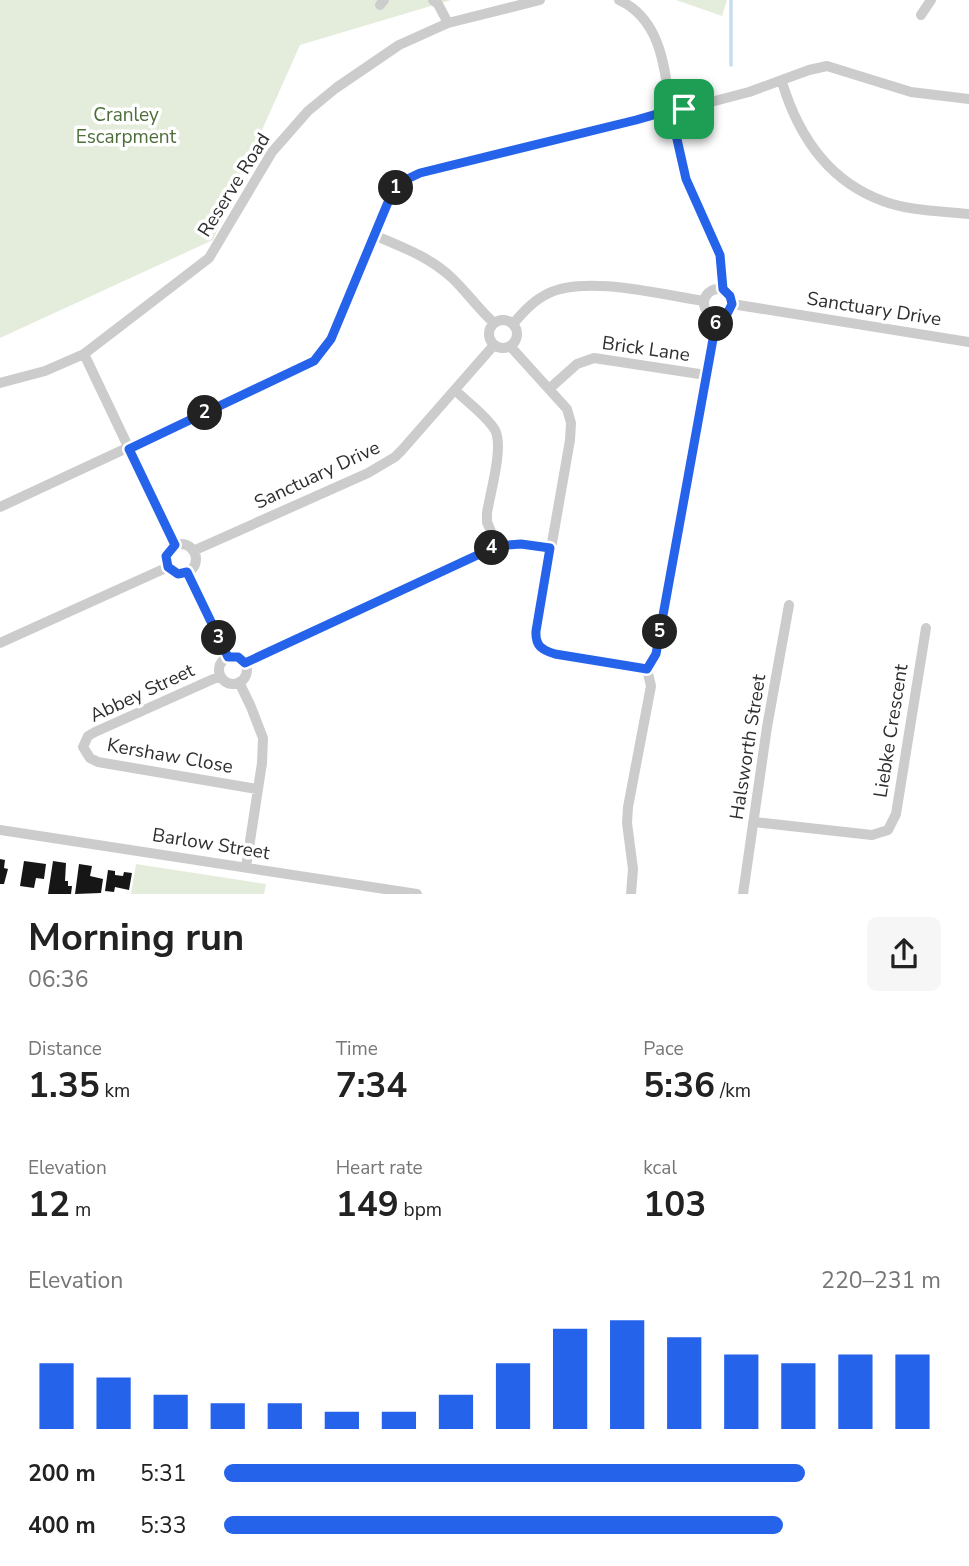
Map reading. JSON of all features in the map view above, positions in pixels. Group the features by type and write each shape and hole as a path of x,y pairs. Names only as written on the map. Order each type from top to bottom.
{"street":[{"path":"433,0 448,23"},
{"name":"Reserve Road","path":"0,383 45,371 84,354 209,258 272,152 308,111 336,88 399,45 448,23 540,0"},
{"path":"619,0 642,16 657,39 669,99"},
{"path":"921,15 931,0"},
{"path":"684,109 782,82 809,70 827,66 911,92 969,99"},
{"path":"782,82 798,126 814,151 841,179 861,192 885,202 969,214"},
{"path":"669,99 680,103 684,109 683,118 674,126 662,124 657,114 661,103 669,99"},
{"path":"0,507 314,361 331,339 391,195 403,181 420,173 657,114"},
{"path":"674,126 686,179 720,255 723,289 730,296 732,304 727,314 717,317 707,311 704,301"},
{"path":"374,235 426,258 453,279 494,323"},
{"path":"513,324 530,304 550,293 572,287 612,287 704,301"},
{"path":"704,301 712,290 723,289"},
{"name":"Sanctuary Drive","path":"732,304 969,342"},
{"path":"631,894 633,869 627,823 650,686 647,669 656,654 717,317"},
{"path":"503,320 513,324 516,338 510,346 503,348 491,342 489,332 494,323 503,320"},
{"name":"Sanctuary Drive","path":"193,551 384,464 402,450 494,345"},
{"path":"510,346 567,410 571,430 535,640 544,651 555,654 647,669"},
{"path":"84,354 175,545"},
{"name":"Brick Lane","path":"549,389 577,364 594,358 706,375"},
{"path":"455,390 492,425 498,436 487,513 497,546"},
{"path":"245,663 497,546 521,544 550,548"},
{"path":"175,545 184,545 193,551 195,564 187,572 178,574 168,567 166,556 175,545"},
{"path":"0,643 168,567"},
{"path":"187,572 228,657"},
{"name":"Halsworth Street","path":"743,894 767,727 789,606"},
{"name":"Liebke Crescent","path":"754,822 872,835 888,830 896,814 926,628"},
{"path":"228,657 238,657 245,663 246,672 239,682 226,682 220,676 221,662 228,657"},
{"name":"Abbey Street","path":"83,747 88,736 95,732 220,676"},
{"path":"239,682 263,738 262,763 246,867"},
{"name":"Kershaw Close","path":"83,747 90,758 98,762 257,789"},
{"name":"Barlow Street","path":"0,830 417,894"}],"green space":[{"name":"Cranley Escarpment","path":"0,0 451,0 300,45 213,240 0,338"},
{"path":"676,0 727,0 722,16"},
{"path":"136,864 266,884 264,894 131,894"}],"building":[{"path":"0,859 5,860 4,868 8,869 4,884 0,884"},
{"path":"24,861 46,864 44,879 36,878 34,888 20,886"},
{"path":"53,861 66,863 65,881 68,881 68,886 72,886 71,894 48,894"},
{"path":"79,864 92,866 90,876 103,879 101,893 75,894"},
{"path":"108,870 123,876 124,872 132,873 129,890 115,887 114,892 105,891"}],"waterway":[{"path":"731,0 731,65"}],"route":[{"path":"669,99 680,103 684,109 683,118 674,126 682,167 697,207 714,236 720,255 723,289 732,299 732,304 727,314 717,317 656,654 647,669 555,654 538,646 535,640 536,631 550,548 521,544 497,546 245,663 238,657 228,657 187,572 178,574 168,567 166,556 175,545 129,449 314,361 331,339 391,195 403,181 420,173 657,114 661,103 669,99"}]}
